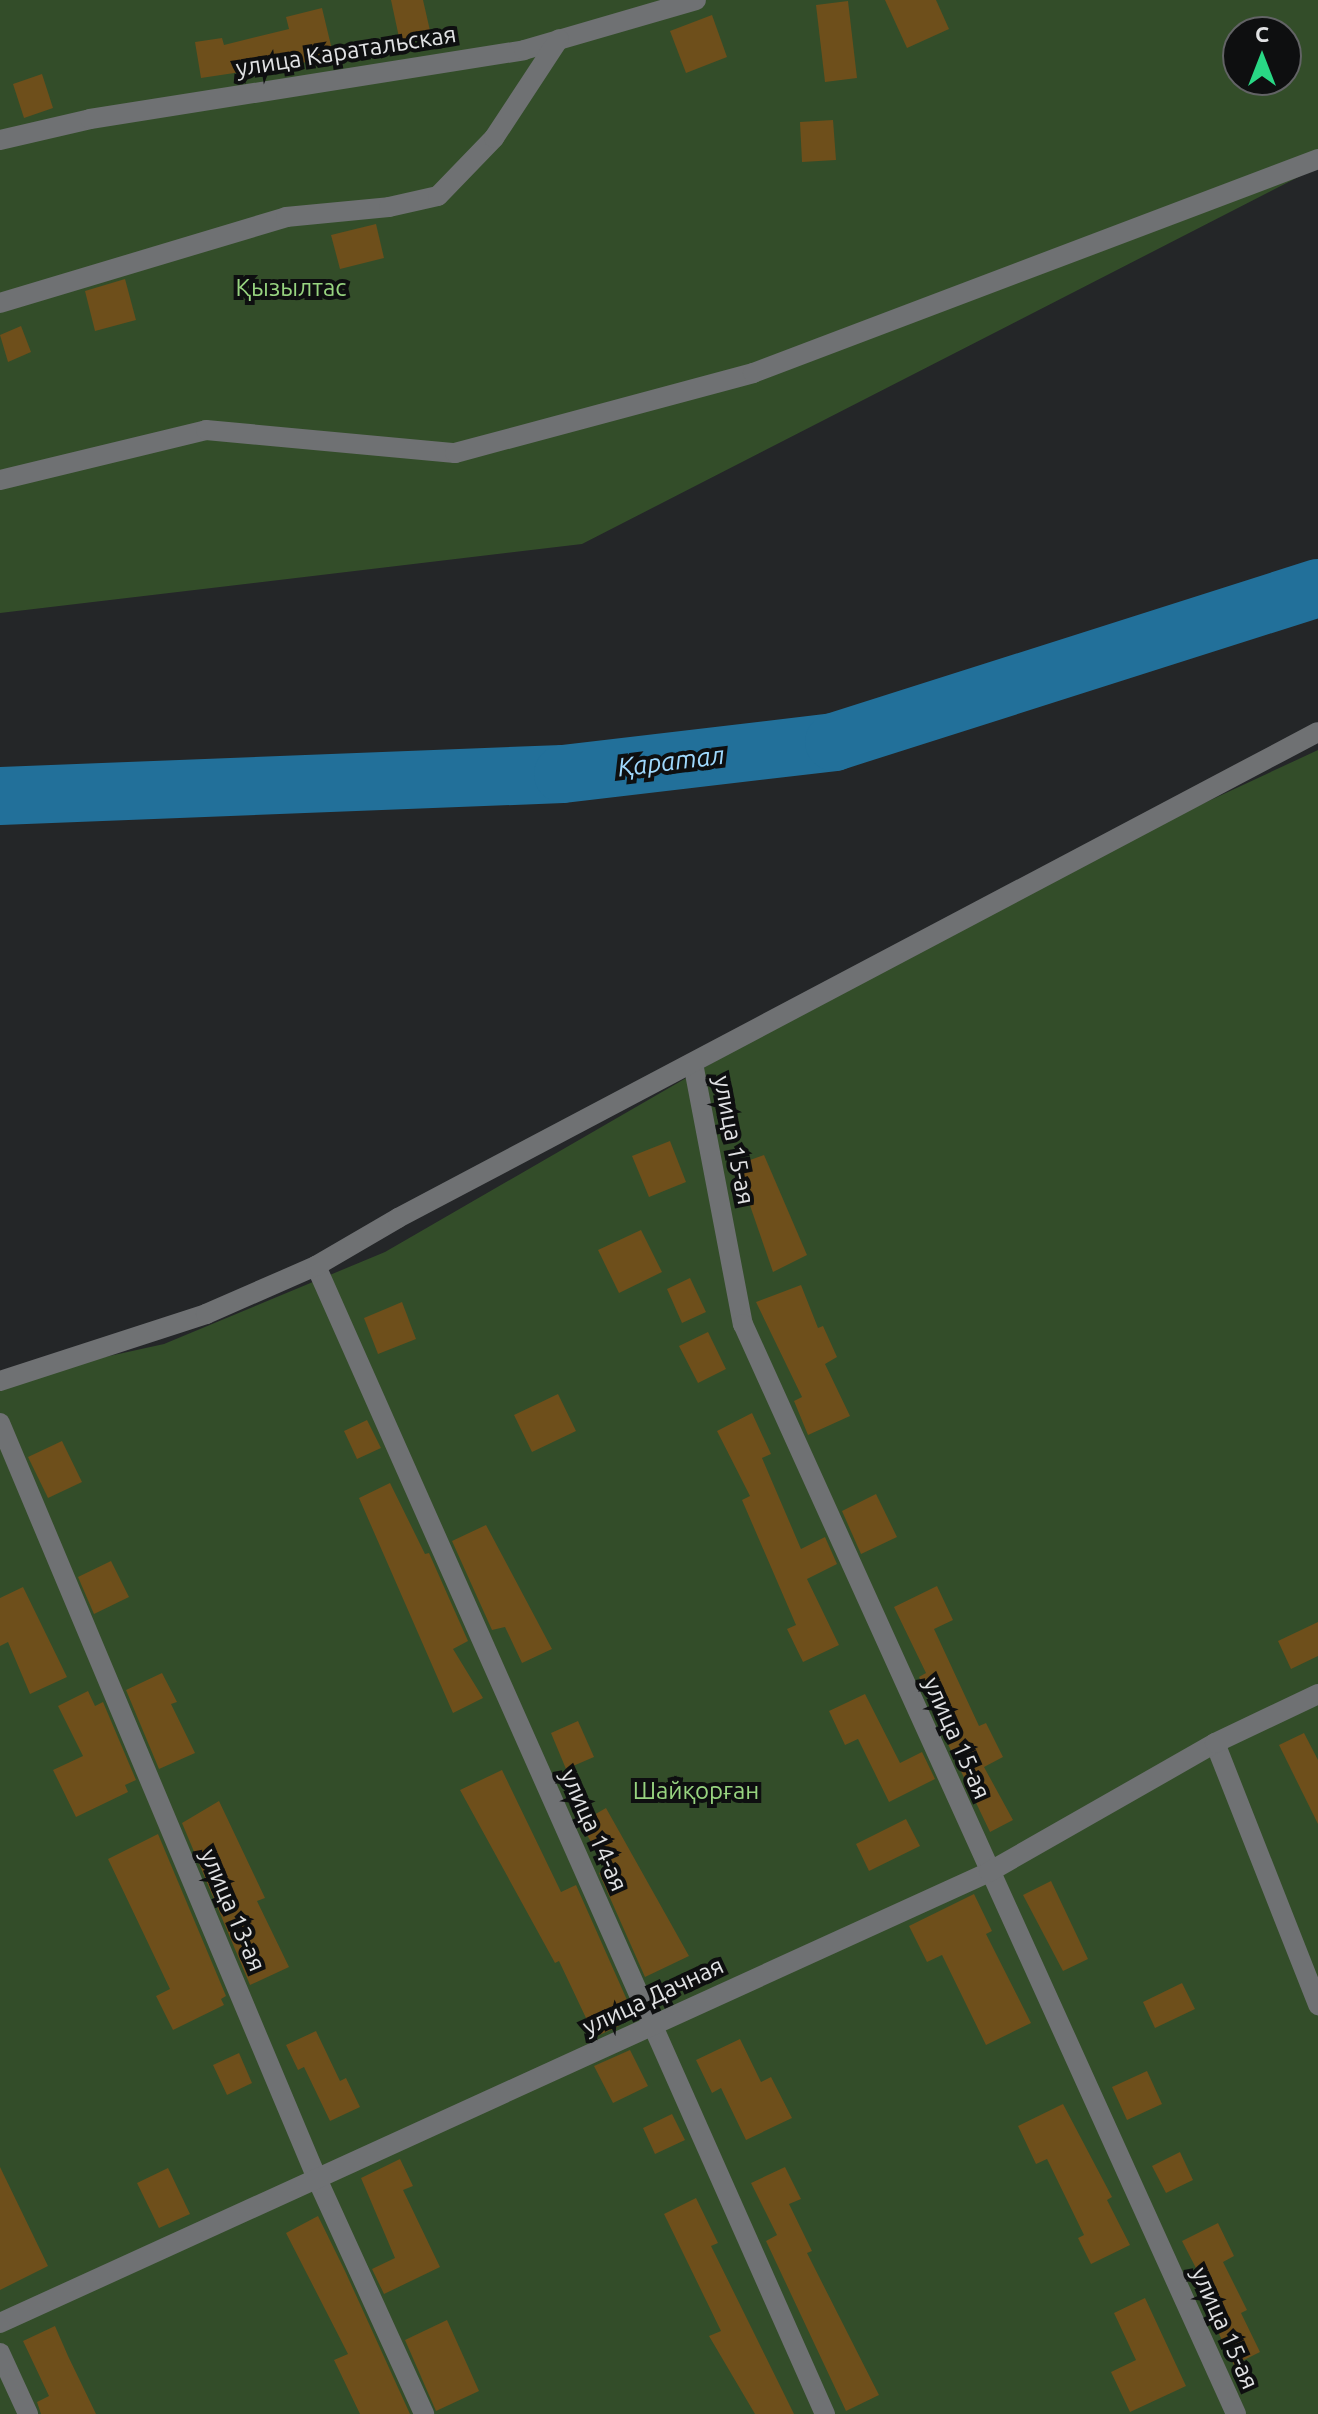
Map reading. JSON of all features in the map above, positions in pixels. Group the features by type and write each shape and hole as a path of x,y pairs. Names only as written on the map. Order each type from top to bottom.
{"street":[{"name":"улица Каратальская","path":"0,140 90,119 524,50 696,0"},
{"path":"0,303 286,217 389,207 438,196 494,138 559,39"},
{"path":"0,480 206,430 455,453 753,373 1318,159"},
{"path":"0,1381 206,1314 316,1266 1318,732"},
{"name":"улица 15-ая","path":"693,1063 743,1324 1236,2414"},
{"name":"улица 14-ая","path":"316,1266 825,2414"},
{"name":"улица 13-ая","path":"0,1423 318,2181 424,2414"},
{"name":"улица Дачная","path":"0,2323 318,2181 652,2024 989,1872 1215,1743 1318,1694"},
{"path":"1215,1743 1318,2005"},
{"path":"0,2353 28,2414"}],"green space":[{"name":"Қызылтас","path":"0,0 1318,0 1318,167 582,544 0,613"},
{"name":"Шайқорған","path":"1318,750 1318,2414 0,2414 0,1380 164,1344 385,1252 987,904"}],"building":[{"path":"391,0 423,0 431,35 400,42"},
{"path":"885,0 936,0 949,29 907,48"},
{"path":"848,1 857,78 825,82 816,5"},
{"path":"322,8 334,58 201,78 195,42 222,38 224,45 289,29 286,17"},
{"path":"712,15 727,57 686,73 670,31"},
{"path":"42,74 53,108 24,118 13,84"},
{"path":"833,120 836,160 802,162 800,122"},
{"path":"376,224 384,258 340,269 331,235"},
{"path":"125,279 136,320 95,331 85,291"},
{"path":"21,326 31,352 8,362 0,335"},
{"path":"670,1141 686,1182 649,1197 632,1156"},
{"path":"764,1155 807,1255 773,1272 736,1165"},
{"path":"641,1230 662,1272 619,1293 598,1250"},
{"path":"690,1278 706,1312 682,1323 667,1289"},
{"path":"801,1285 818,1328 823,1326 837,1357 825,1364 850,1416 808,1435 794,1401 802,1397 756,1302"},
{"path":"402,1302 416,1339 378,1354 364,1318"},
{"path":"708,1332 726,1369 698,1383 679,1346"},
{"path":"558,1394 576,1431 532,1452 514,1415"},
{"path":"752,1413 771,1454 762,1458 801,1549 825,1537 837,1564 807,1579 839,1645 803,1662 787,1629 796,1625 742,1500 750,1496 717,1431"},
{"path":"367,1420 381,1448 357,1459 344,1431"},
{"path":"62,1441 82,1482 48,1498 28,1457"},
{"path":"390,1483 425,1554 429,1553 468,1641 453,1649 483,1698 453,1713 359,1498"},
{"path":"876,1494 897,1537 861,1554 842,1511"},
{"path":"486,1525 552,1649 522,1663 505,1627 492,1630 452,1541"},
{"path":"111,1561 129,1597 94,1614 78,1577"},
{"path":"937,1586 953,1620 934,1629 979,1726 986,1723 1003,1757 984,1767 1013,1820 990,1832 919,1677 926,1673 894,1607"},
{"path":"23,1587 67,1677 30,1694 8,1642 0,1646 0,1598"},
{"path":"1318,1622 1318,1656 1291,1669 1278,1641"},
{"path":"162,1673 177,1702 171,1704 195,1753 159,1769 126,1690"},
{"path":"88,1691 95,1706 103,1702 136,1780 125,1785 128,1792 76,1817 53,1770 83,1756 58,1706"},
{"path":"865,1694 900,1763 922,1752 935,1779 889,1802 858,1739 845,1745 829,1711"},
{"path":"578,1721 594,1757 566,1769 551,1733"},
{"path":"1304,1733 1318,1760 1318,1824 1279,1745"},
{"path":"502,1770 561,1892 576,1885 631,2009 615,2016 619,2026 595,2037 559,1961 555,1963 460,1790"},
{"path":"219,1801 265,1898 257,1901 289,1967 250,1985 182,1823"},
{"path":"606,1808 689,1956 645,1977 599,1873 607,1869 580,1823"},
{"path":"906,1819 920,1846 869,1871 856,1844"},
{"path":"158,1834 226,1996 221,1999 224,2005 173,2030 156,1996 170,1989 108,1859"},
{"path":"1051,1881 1088,1959 1063,1971 1023,1895"},
{"path":"974,1894 992,1931 986,1934 1031,2023 986,2045 942,1955 927,1962 909,1926"},
{"path":"1182,1983 1195,2009 1155,2028 1143,2002"},
{"path":"316,2031 340,2081 346,2078 360,2107 330,2121 304,2067 298,2070 286,2045"},
{"path":"740,2039 761,2082 771,2077 792,2118 746,2140 721,2088 712,2093 696,2060"},
{"path":"630,2050 648,2086 613,2103 594,2066"},
{"path":"239,2053 252,2083 227,2095 213,2065"},
{"path":"1147,2071 1162,2104 1127,2120 1112,2087"},
{"path":"1063,2104 1112,2197 1107,2200 1130,2245 1091,2264 1078,2238 1084,2235 1047,2159 1036,2164 1018,2126"},
{"path":"672,2114 685,2140 655,2154 643,2128"},
{"path":"1180,2152 1193,2180 1166,2193 1152,2166"},
{"path":"400,2159 413,2186 403,2190 440,2267 384,2294 372,2269 395,2258 361,2178"},
{"path":"0,2167 48,2266 0,2290"},
{"path":"785,2167 801,2199 789,2204 812,2251 807,2253 879,2395 846,2411 766,2241 777,2235 751,2183"},
{"path":"168,2168 190,2214 159,2228 137,2183"},
{"path":"696,2198 718,2243 711,2246 794,2414 755,2414 709,2336 721,2331 664,2214"},
{"path":"318,2216 410,2414 360,2414 334,2360 348,2354 286,2233"},
{"path":"1218,2223 1234,2256 1223,2262 1247,2310 1241,2313 1260,2352 1234,2365 1205,2305 1213,2301 1182,2241"},
{"path":"1145,2298 1186,2386 1130,2412 1111,2372 1136,2360 1114,2313"},
{"path":"447,2320 479,2391 436,2411 405,2340"},
{"path":"55,2326 96,2414 41,2414 37,2402 49,2396 23,2341"}],"waterway":[{"name":"Қаратал","path":"0,796 563,774 834,742 1318,588"}]}
